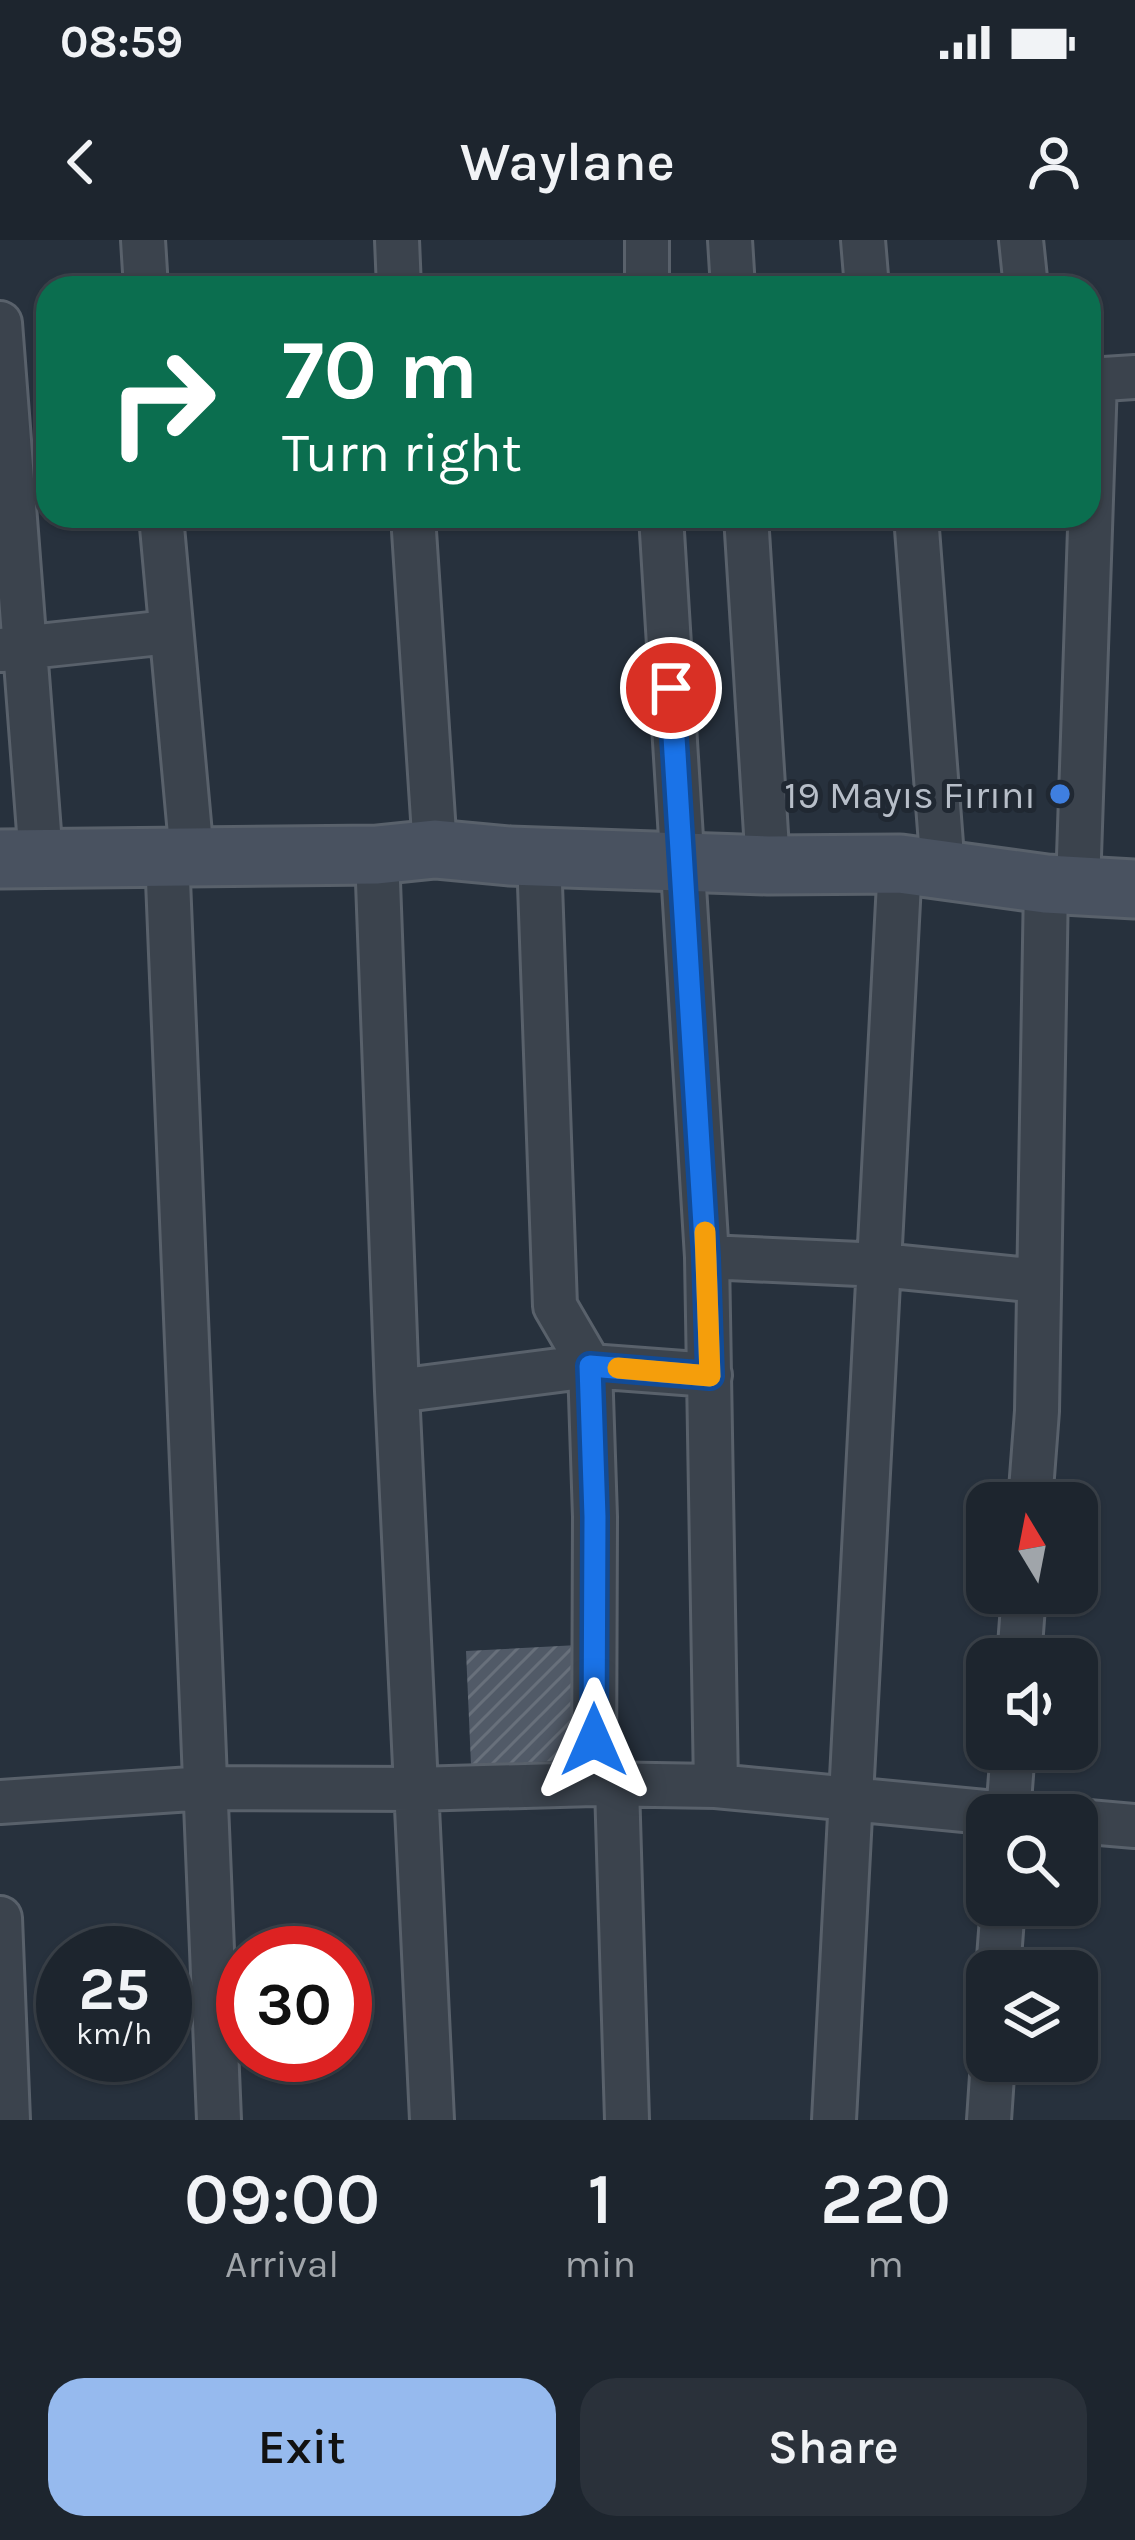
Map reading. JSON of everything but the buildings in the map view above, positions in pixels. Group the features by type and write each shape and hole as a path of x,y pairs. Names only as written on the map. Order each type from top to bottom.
{"main road":[{"path":"20,858 377,855 435,849 539,857 921,867 1135,889"}],"street":[{"path":"142,240 145,276"},
{"path":"397,240 398,276"},
{"path":"647,240 647,276"},
{"path":"730,240 732,276"},
{"path":"863,240 866,276"},
{"path":"1022,240 1025,276"},
{"path":"0,322 20,858"},
{"path":"1101,436 1106,379"},
{"path":"162,528 180,856 219,2120"},
{"path":"414,528 435,849"},
{"path":"662,528 706,1258 716,1786"},
{"path":"747,528 768,865"},
{"path":"834,2120 880,1264 921,867 916,528"},
{"path":"1031,1482 1062,885 1093,528"},
{"path":"12,649 169,632"},
{"path":"377,855 432,2120"},
{"path":"539,857 555,1306 590,1366 606,1785 627,2120"},
{"path":"706,1258 880,1264 1039,1282"},
{"path":"397,1390 590,1366 710,1376"},
{"path":"0,1802 206,1788 606,1785 716,1786 966,1811"},
{"path":"1098,1823 1135,1826"},
{"path":"0,1918 8,2120"},
{"path":"989,2120 992,2082"}],"slow traffic":[{"path":"618,1368 710,1376 705,1232"}],"place":[{"name":"19 Mayıs Fırını","path":"1060,794"}],"route":[{"path":"594,1740 590,1366 710,1376 671,688"}]}
